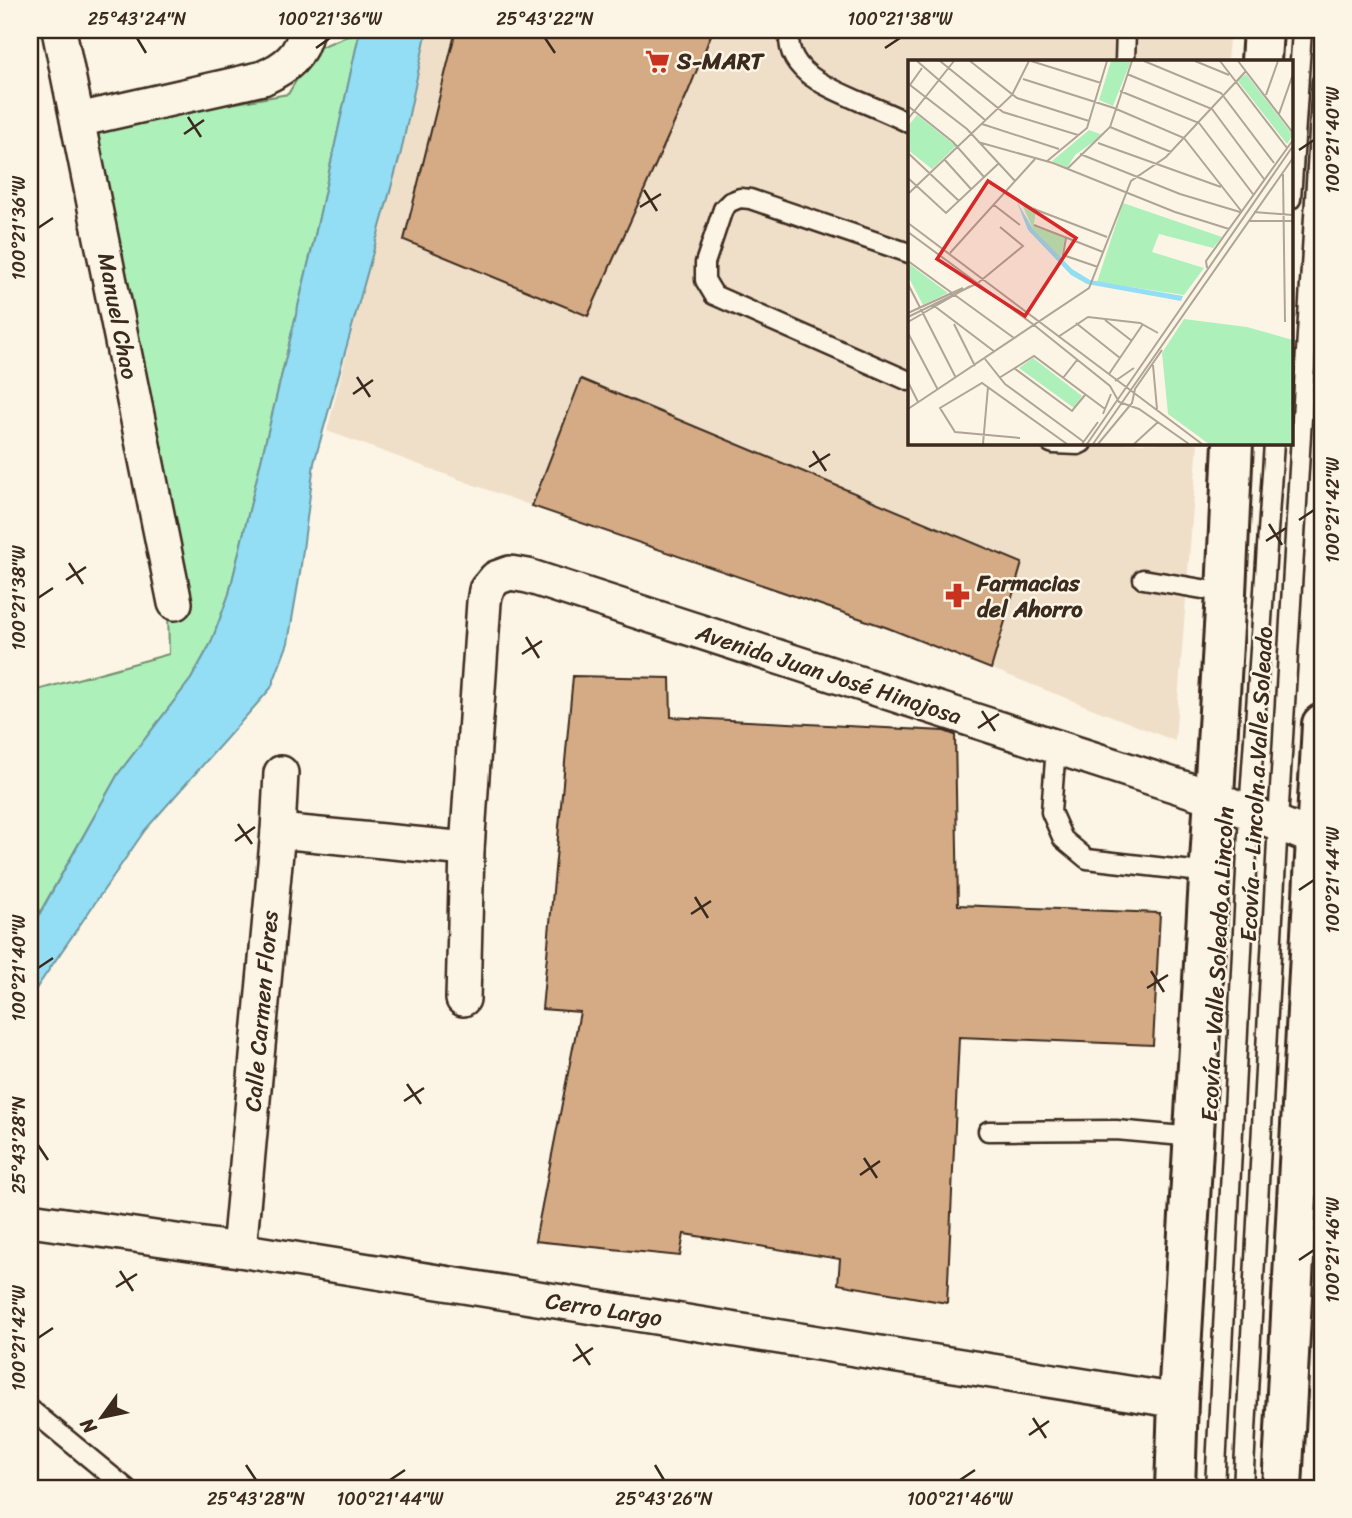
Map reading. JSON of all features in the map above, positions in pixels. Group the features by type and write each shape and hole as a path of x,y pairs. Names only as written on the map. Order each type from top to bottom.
{"main road":[{"path":"1261,60 1264,30"},
{"path":"1175,1488 1233,444"},
{"path":"1282,1488 1320,840 1322,724"}],"street":[{"name":"Manuel Chao","path":"59,30 175,603"},
{"path":"78,120 263,78 279,71 293,59 303,43 306,30"},
{"name":"Avenida Juan José Hinojosa","path":"463,999 467,849 486,590 496,578 510,573 527,576 1214,798 1320,840"},
{"name":"Calle Carmen Flores","path":"239,1250 281,773"},
{"path":"278,831 467,849"},
{"name":"Cerro Largo","path":"30,1220 239,1250 1178,1401"}],"lane":[{"path":"790,30 788,40 798,64 818,82 908,123"},
{"path":"1125,60 1126,30"},
{"path":"1292,184 1302,30"},
{"name":"Ecovía - Lincoln a Valle Soleado","path":"1243,1488 1264,817 1322,82"},
{"path":"908,253 750,199 740,198 723,209 705,263 705,280 714,295 908,381"},
{"name":"Ecovía - Valle Soleado a Lincoln","path":"1214,1488 1264,817 1274,444"},
{"path":"1143,579 1226,593"},
{"path":"1056,747 1051,812 1063,839 1087,859 1210,873"},
{"path":"988,1131 1116,1130 1194,1137"},
{"path":"30,1409 126,1488"}],"shaded area":[{"path":"428,30 1230,30 1227,60 908,60 908,444 1198,444 1175,741 888,628 532,506 327,431"}],"green space":[{"path":"360,31 314,240 229,594 211,643 191,679 118,774 30,930 30,692 169,654 168,609 92,128 288,94 315,49"}],"water":[{"path":"360,30 427,30 401,152 314,463 288,643 271,688 145,830 33,993 30,931 118,774 191,679 211,643 229,594 314,240"}],"building":[{"path":"456,30 713,30 588,316 404,240"},
{"path":"581,379 1022,563 991,669 888,628 532,506"},
{"path":"573,676 670,678 671,717 944,731 955,735 958,905 1160,913 1153,1045 959,1037 947,1303 838,1284 840,1259 684,1234 680,1256 535,1241 580,1012 542,1009"}],"place":[{"name":"S-MART","path":"657,61"},
{"name":"Farmacias del Ahorro","path":"957,596"}]}
